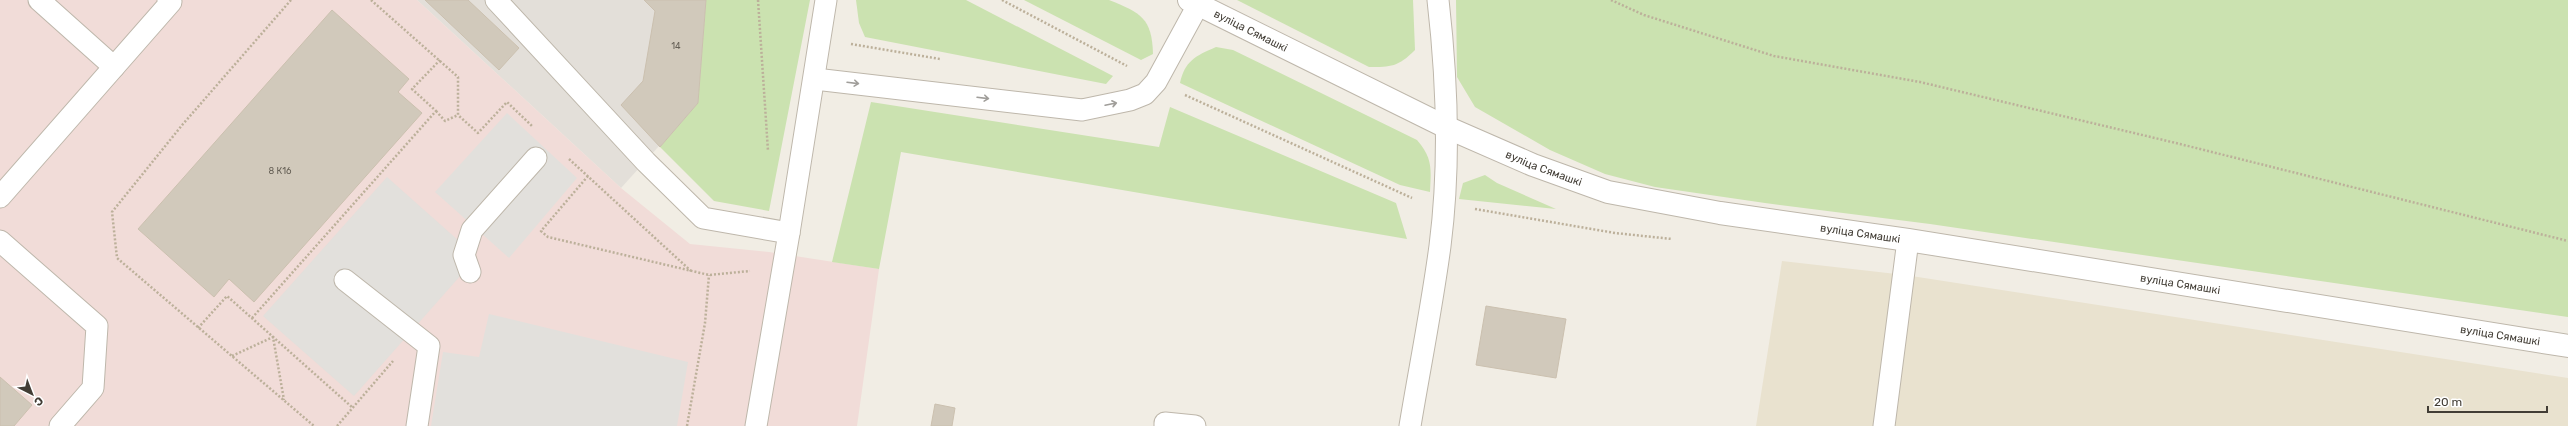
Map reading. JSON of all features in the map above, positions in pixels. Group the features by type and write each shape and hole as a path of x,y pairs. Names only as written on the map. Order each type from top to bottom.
{"street":[{"name":"вуліца Сямашкі","path":"1193,2 1446,127 1534,165 1608,192 1720,213 1908,240 2568,346"}],"lane":[{"path":"39,0 114,67"},
{"path":"0,197 171,2 168,0"},
{"path":"496,0 646,162 703,218 789,233"},
{"path":"756,426 815,79 826,0"},
{"path":"1410,426 1440,245 1446,127 1444,51 1438,0"},
{"path":"815,79 1082,110 1130,100 1145,94 1156,82 1193,2"},
{"path":"470,272 464,255 472,230 536,158"},
{"path":"1884,426 1908,240"},
{"path":"0,241 97,326 93,388 60,426"},
{"path":"345,280 429,346 417,426"},
{"path":"1165,426 1165,423 1196,426"}],"path":[{"path":"291,0 183,124 112,212 117,258 314,426"},
{"path":"758,0 768,155"},
{"path":"1611,0 1644,15 1774,56 1920,82 2180,144 2568,241"},
{"path":"440,60 412,89 445,121 458,115"},
{"path":"252,318 436,111"},
{"path":"588,176 541,231 548,237 709,275 752,271"},
{"path":"687,426 705,323 709,275"},
{"path":"198,328 227,296 353,408"},
{"path":"337,426 416,336"},
{"path":"232,356 273,337"},
{"path":"273,337 284,400"}],"shaded area":[{"path":"0,0 417,0 621,188 690,244 769,252 879,269 857,426 0,426"},
{"path":"417,0 706,0 698,103 621,188"},
{"path":"507,113 577,178 509,258 435,192"},
{"path":"387,177 477,257 354,396 263,316"},
{"path":"1782,261 1905,275 2568,378 2568,426 1756,426"},
{"path":"489,314 688,362 677,426 431,426 443,352 479,357"}],"green space":[{"path":"706,0 810,0 769,211 714,201 660,147 698,103"},
{"path":"856,0 966,0 1113,76 1106,84 865,37 859,23"},
{"path":"1024,0 1109,0 1137,13 1143,18 1150,32 1153,54 1141,60"},
{"path":"1237,0 1413,0 1415,50 1404,60 1394,65 1369,67"},
{"path":"1456,0 2568,0 2568,317 1930,224 1655,187 1605,174 1550,150 1475,107 1457,77"},
{"path":"1216,47 1233,50 1417,140 1426,153 1430,164 1430,192 1400,185 1180,83 1185,69 1192,60 1202,53"},
{"path":"871,102 1159,147 1170,107 1396,203 1407,239 901,152 879,269 832,262"},
{"path":"1485,175 1497,183 1556,209 1459,199 1463,183"}],"building":[{"path":"425,0 468,0 519,48 499,70"},
{"path":"644,0 706,0 698,103 660,147 621,105 643,81 655,11"},
{"path":"332,10 409,79 398,92 422,113 254,302 229,279 214,297 138,229"},
{"path":"1486,306 1566,319 1556,378 1476,365"},
{"path":"0,377 32,405 14,426 0,426"},
{"path":"935,404 955,408 952,426 931,426"}]}
